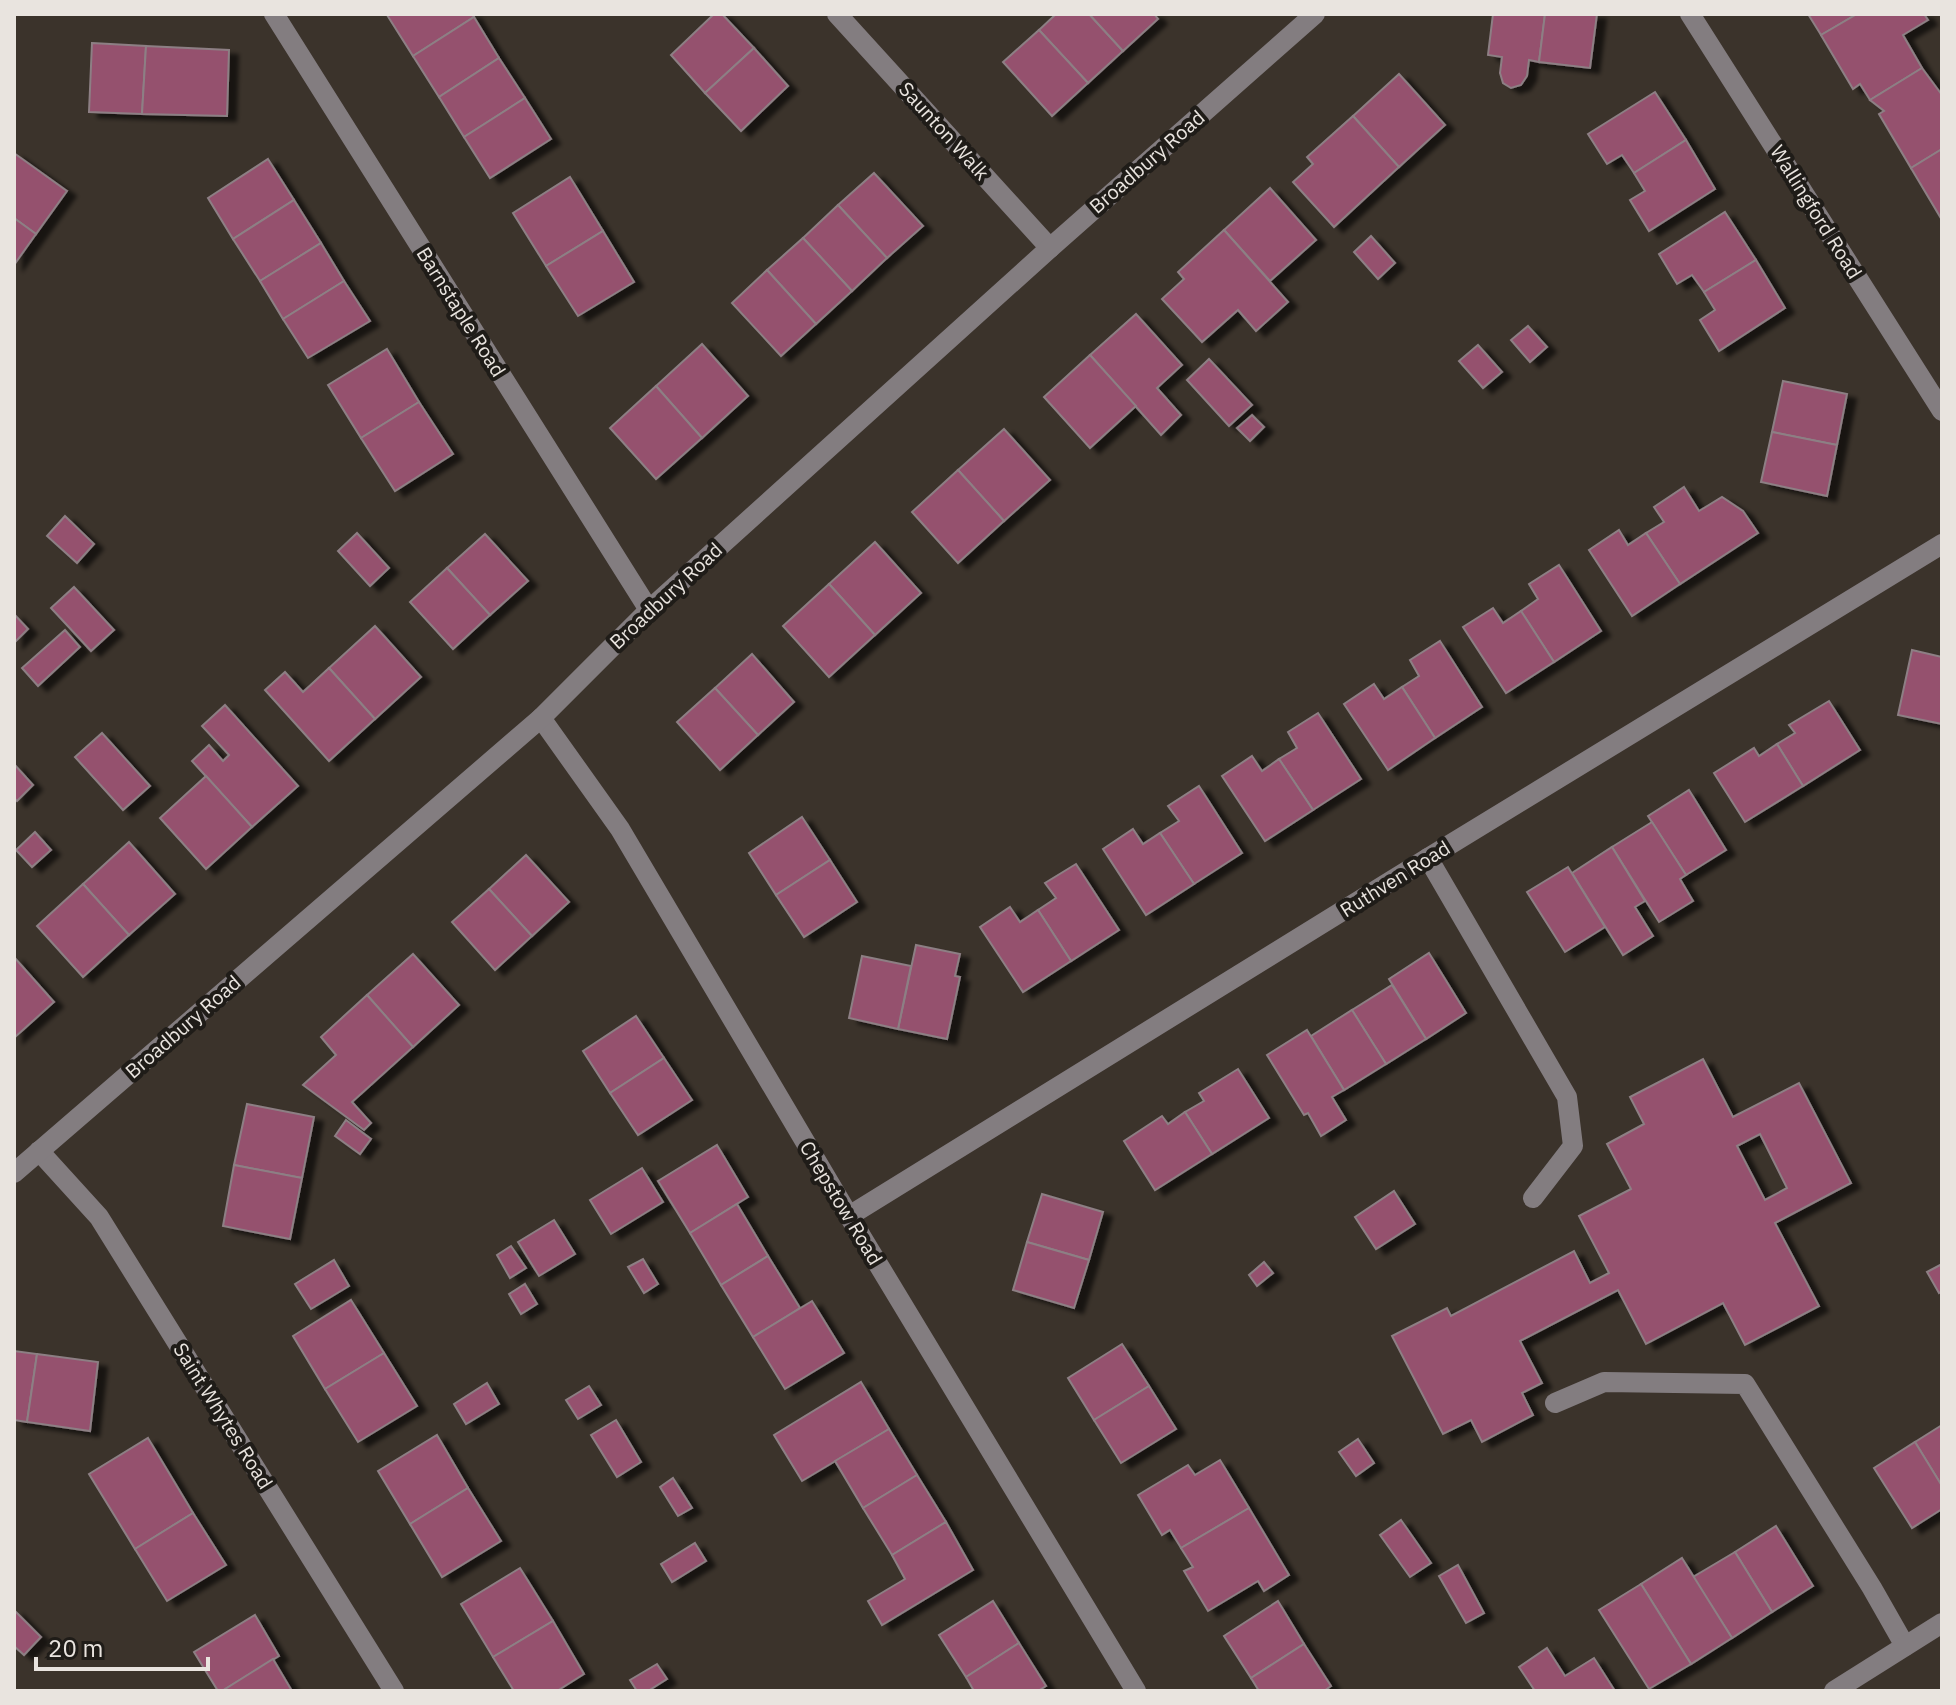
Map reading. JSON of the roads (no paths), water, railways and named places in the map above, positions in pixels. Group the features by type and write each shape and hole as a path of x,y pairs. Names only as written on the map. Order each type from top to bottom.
{"street":[{"name":"Barnstaple Road","path":"274,14 649,610"},
{"name":"Saunton Walk","path":"837,14 1050,248"},
{"name":"Broadbury Road","path":"14,1173 541,718 649,610 1315,14"},
{"name":"Wallingford Road","path":"1690,14 1942,411"},
{"name":"Ruthven Road","path":"849,1216 1942,544"},
{"name":"Chepstow Road","path":"541,718 620,829 1136,1691"},
{"path":"1428,858 1567,1097 1573,1146 1533,1198"},
{"name":"Saint Whytes Road","path":"39,1151 99,1217 394,1691"},
{"path":"1555,1403 1604,1382 1745,1384 1905,1646"},
{"path":"1834,1691 1942,1623"}]}
